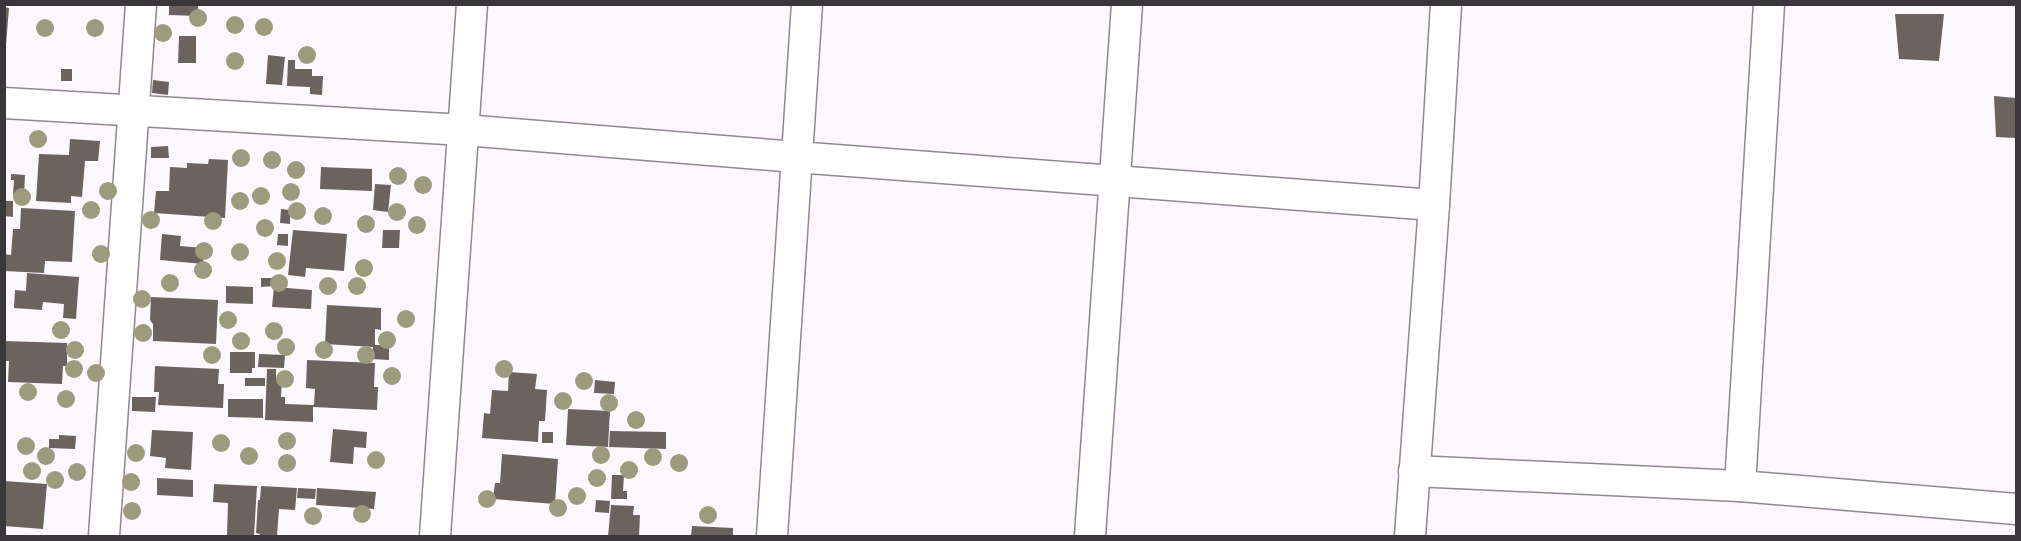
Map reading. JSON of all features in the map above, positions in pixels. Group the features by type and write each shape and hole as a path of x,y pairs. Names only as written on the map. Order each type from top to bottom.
{"street":[{"path":"104,537 141,4"},
{"path":"435,537 472,4"},
{"path":"772,537 807,4"},
{"path":"1090,537 1127,4"},
{"path":"1410,537 1446,4"},
{"path":"1740,486 1769,4"},
{"path":"4,103 464,130 1434,205"},
{"path":"430,537 446,194"},
{"path":"1414,471 1740,486 2016,510"}],"building":[{"path":"169,4 198,4 198,16 169,15"},
{"path":"4,7 9,8 6,45 4,45"},
{"path":"1895,14 1944,14 1939,61 1899,59"},
{"path":"179,36 196,36 196,63 178,63"},
{"path":"268,55 285,57 282,85 266,84"},
{"path":"288,60 295,60 295,69 312,69 312,76 323,76 322,95 310,94 310,87 287,86"},
{"path":"61,69 72,69 72,81 61,81"},
{"path":"153,80 169,82 168,95 152,93"},
{"path":"1994,96 2016,98 2016,138 1996,137"},
{"path":"70,139 100,141 98,161 85,161 82,197 71,196 71,203 36,201 39,154 69,155"},
{"path":"168,146 169,158 151,158 151,147"},
{"path":"209,159 228,160 225,218 154,213 156,191 169,191 170,167 187,168 187,163 208,164"},
{"path":"321,167 372,169 372,191 320,189"},
{"path":"11,174 25,175 24,195 13,195 14,180 11,180"},
{"path":"375,184 391,185 388,212 373,210"},
{"path":"4,201 13,201 13,217 4,216"},
{"path":"21,208 75,211 72,262 45,261 44,273 4,271 4,254 11,255 13,229 20,229"},
{"path":"281,209 290,210 290,224 280,223"},
{"path":"293,230 347,234 344,271 306,268 305,277 288,275"},
{"path":"383,230 400,230 399,248 382,248"},
{"path":"162,234 181,236 180,246 204,248 203,264 160,260"},
{"path":"278,234 288,234 288,246 277,245"},
{"path":"27,273 79,277 76,319 63,318 64,304 43,302 42,310 14,308 15,290 26,291"},
{"path":"261,278 273,278 273,286 261,287"},
{"path":"226,286 253,287 253,304 226,303"},
{"path":"274,287 312,290 311,309 272,307"},
{"path":"151,297 218,300 216,344 153,341 153,324 150,320"},
{"path":"327,305 381,308 381,330 375,329 375,345 389,345 389,360 372,359 373,347 325,344"},
{"path":"4,341 67,343 67,366 63,366 62,384 8,382 9,361 4,361"},
{"path":"230,352 255,352 255,368 252,368 252,373 230,373"},
{"path":"259,354 285,355 284,368 258,367"},
{"path":"307,360 375,363 374,387 378,387 377,410 313,407 313,422 265,420 267,369 276,369 276,379 282,380 281,397 285,397 285,404 314,405 315,389 306,388"},
{"path":"155,366 219,369 218,384 224,384 223,408 158,405 159,392 154,392"},
{"path":"509,372 537,374 535,389 547,390 545,421 539,421 538,442 482,438 484,413 490,414 492,390 508,391"},
{"path":"245,378 265,378 265,386 245,386"},
{"path":"595,380 615,382 614,394 594,393"},
{"path":"132,397 156,397 155,412 132,411"},
{"path":"228,399 263,399 263,418 228,417"},
{"path":"568,409 610,411 608,447 566,445"},
{"path":"333,429 367,432 366,448 354,447 353,464 330,462"},
{"path":"152,430 193,432 191,470 165,468 166,458 150,456"},
{"path":"610,431 666,432 666,449 609,447"},
{"path":"542,432 553,432 553,443 542,443"},
{"path":"59,435 76,436 75,449 49,448 49,439 59,439"},
{"path":"502,454 558,459 555,504 493,499 495,483 500,483"},
{"path":"612,475 624,475 623,491 627,491 627,499 611,499"},
{"path":"157,478 193,480 193,497 157,495"},
{"path":"4,481 47,484 43,529 4,526"},
{"path":"214,484 257,486 254,536 227,536 228,503 213,502"},
{"path":"261,486 297,488 295,510 279,509 277,536 260,536 256,533"},
{"path":"298,488 316,489 315,499 297,498"},
{"path":"317,488 376,492 374,509 316,505"},
{"path":"596,500 610,501 609,513 595,512"},
{"path":"611,505 634,506 633,515 640,515 639,536 608,536"},
{"path":"692,526 733,528 733,536 691,536"}]}
